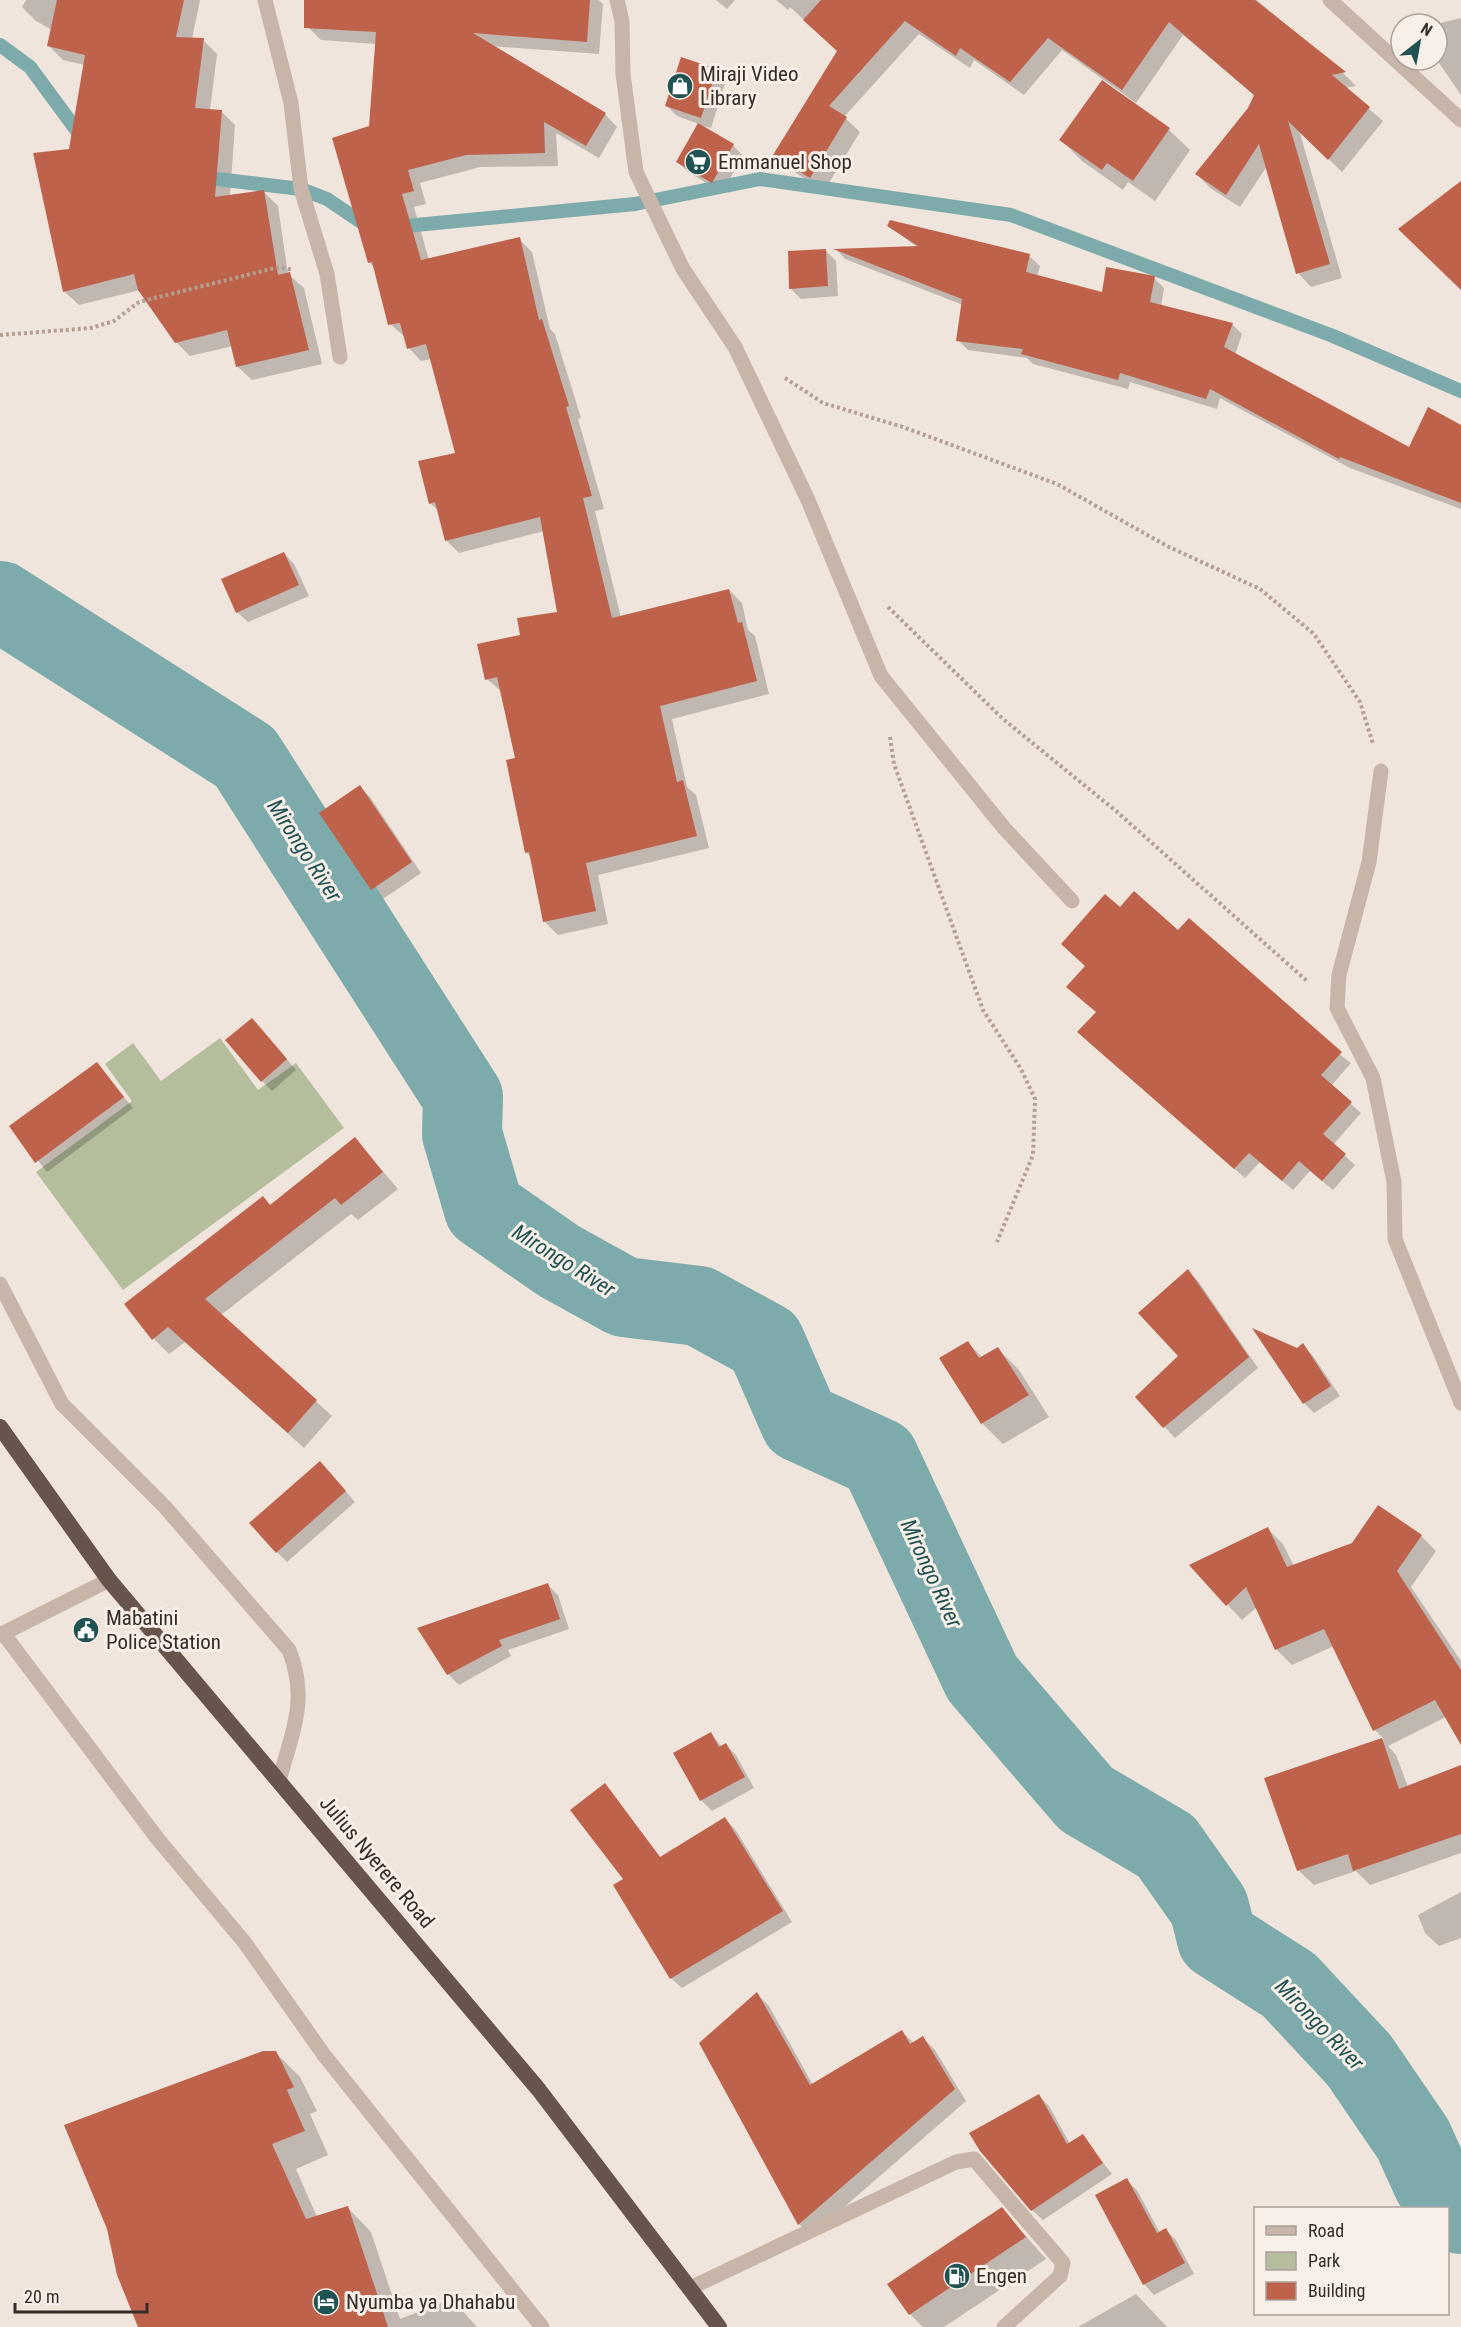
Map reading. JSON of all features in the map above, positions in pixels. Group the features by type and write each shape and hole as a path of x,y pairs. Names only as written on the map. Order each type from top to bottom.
{"highway":[{"name":"Julius Nyerere Road","path":"0,1427 109,1580 539,2090 719,2327"}],"street":[{"path":"265,0 291,103 301,189 327,274 340,357"},
{"path":"617,0 622,21 623,74 636,172 683,268 740,356 808,500 881,676 1004,828 1072,901"},
{"path":"1330,0 1461,120"},
{"path":"1381,771 1369,862 1339,975 1336,1008 1373,1078 1394,1182 1395,1239 1461,1404"},
{"path":"0,1284 62,1404 165,1507 289,1650 298,1673 300,1700 279,1781"},
{"path":"109,1580 2,1634 157,1838 245,1943 324,2055 542,2327"},
{"path":"690,2288 956,2162 974,2159 1063,2263 1060,2276 1004,2327"}],"path":[{"path":"0,335 91,328 114,321 139,302 279,267 327,274"},
{"path":"784,378 823,403 903,427 1057,484 1167,546 1260,590 1314,634 1360,702 1381,771"},
{"path":"886,605 1004,719 1229,908 1336,1008"},
{"path":"889,731 894,764 982,1010 1021,1069 1035,1099 1033,1155 997,1242"}],"green space":[{"path":"220,1038 258,1090 296,1063 344,1128 123,1290 36,1172 132,1101 105,1064 133,1043 161,1081"}],"building":[{"path":"57,0 184,0 176,37 204,38 195,108 222,110 215,197 264,190 278,275 290,272 309,350 236,367 227,330 175,343 138,290 134,274 63,292 33,153 69,149 85,55 47,46"},
{"path":"304,0 590,0 587,42 473,33 606,113 586,146 544,122 545,153 466,155 408,170 414,191 402,194 421,260 520,237 539,320 542,319 569,406 566,407 592,496 583,498 612,618 729,589 738,623 742,622 757,681 660,706 677,782 683,780 697,836 586,863 596,911 543,922 529,852 525,853 506,760 515,758 497,677 485,680 477,644 520,635 517,618 557,612 540,517 445,541 435,502 429,504 418,461 455,453 426,344 407,349 400,323 388,325 372,262 368,263 332,138 369,126 376,32 304,28"},
{"path":"821,0 1255,0 1346,72 1332,75 1370,107 1328,160 1288,121 1330,264 1296,274 1259,144 1226,195 1195,174 1248,108 1254,95 1169,22 1122,90 1048,38 1010,82 960,48 956,56 905,21 829,106 847,117 810,178 773,155 837,51 803,20"},
{"path":"681,57 717,69 701,118 665,106"},
{"path":"1102,80 1170,128 1133,181 1107,163 1102,170 1059,140"},
{"path":"698,123 734,144 712,183 676,162"},
{"path":"1461,181 1461,290 1398,229"},
{"path":"890,220 1030,254 1026,272 1102,292 1106,267 1155,276 1150,302 1233,323 1224,347 1409,447 1428,407 1461,425 1461,503 1340,457 1339,459 1210,389 1206,399 1120,373 1118,380 1021,354 1023,349 956,341 962,299 833,249 918,246 887,226"},
{"path":"826,249 828,286 789,289 788,251"},
{"path":"284,552 299,585 236,613 221,579"},
{"path":"360,785 412,862 371,890 319,813"},
{"path":"1134,891 1178,930 1189,918 1342,1052 1321,1075 1352,1102 1323,1134 1346,1154 1322,1181 1299,1161 1282,1181 1249,1153 1234,1169 1077,1032 1096,1012 1066,987 1085,966 1061,944 1105,894 1120,907"},
{"path":"252,1018 287,1059 261,1082 225,1040"},
{"path":"97,1062 124,1097 35,1163 9,1126"},
{"path":"355,1137 383,1172 341,1205 335,1198 205,1299 317,1400 288,1433 168,1327 152,1340 124,1304 263,1196 270,1205"},
{"path":"1188,1269 1249,1357 1163,1428 1135,1397 1178,1356 1138,1313"},
{"path":"1252,1328 1297,1348 1303,1343 1331,1386 1303,1404"},
{"path":"968,1341 979,1358 998,1347 1029,1395 981,1424 939,1358"},
{"path":"320,1461 346,1491 276,1553 249,1523"},
{"path":"1378,1505 1422,1535 1397,1571 1461,1670 1461,1745 1435,1700 1373,1731 1324,1629 1275,1650 1246,1587 1226,1606 1189,1565 1268,1527 1287,1567 1352,1543"},
{"path":"548,1583 560,1619 499,1640 502,1646 447,1675 417,1628"},
{"path":"711,1732 719,1747 726,1743 745,1777 700,1801 673,1753"},
{"path":"1382,1738 1399,1789 1461,1765 1461,1834 1353,1871 1348,1854 1297,1871 1264,1778"},
{"path":"605,1783 660,1857 725,1817 783,1911 670,1979 613,1885 623,1879 570,1810"},
{"path":"757,1992 810,2085 902,2030 910,2044 923,2036 955,2089 798,2225 699,2043"},
{"path":"263,2051 276,2051 294,2087 287,2090 305,2131 272,2144 306,2219 348,2206 388,2327 138,2327 117,2275 107,2229 64,2125"},
{"path":"1039,2094 1067,2144 1083,2134 1103,2163 1031,2211 980,2151 969,2133"},
{"path":"1127,2178 1157,2233 1166,2228 1185,2263 1143,2285 1095,2195"},
{"path":"1002,2207 1026,2237 909,2315 887,2284"}],"waterway":[{"path":"0,45 30,67 83,139"},
{"path":"200,177 301,189 327,199 370,228"},
{"path":"395,227 635,204 760,179 1011,215 1333,336 1461,391"},
{"name":"Mirongo River","path":"0,601 245,757 463,1097 462,1134 484,1209 559,1261 624,1297 699,1306 765,1342 800,1422 879,1458 982,1678 1086,1799 1166,1846 1209,1907 1217,1939 1289,1985 1359,2060 1413,2139 1433,2183 1461,2214"}],"place":[{"name":"Miraji Video Library","path":"680,86"},
{"name":"Emmanuel Shop","path":"698,162"},
{"name":"Mabatini Police Station","path":"86,1630"},
{"name":"Engen","path":"957,2276"},
{"name":"Nyumba ya Dhahabu","path":"326,2302"}]}
